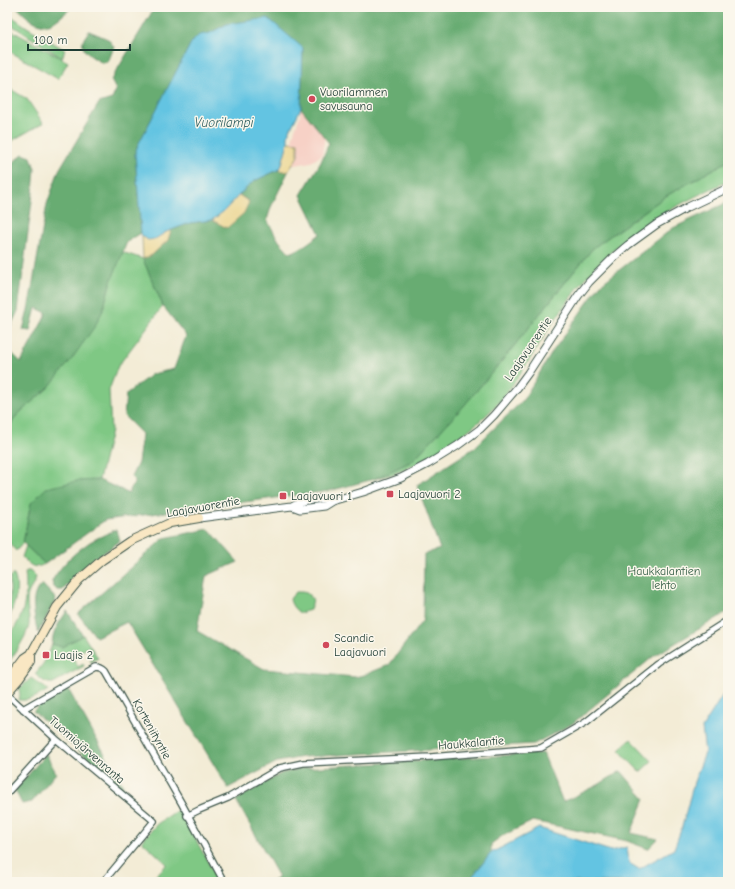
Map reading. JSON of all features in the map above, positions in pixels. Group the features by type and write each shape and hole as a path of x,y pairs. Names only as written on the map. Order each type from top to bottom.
{"main road":[{"name":"Laajavuorentie","path":"7,682 25,658 31,654 57,607 79,580 102,560 130,541 170,523 199,518"},
{"name":"Laajavuorentie","path":"7,694 31,662 31,654"}],"street":[{"name":"Laajavuorentie","path":"199,518 292,506 299,502 323,498 332,501 363,492 401,478 451,450 480,429 498,409 528,373 578,296 589,282 614,257 657,224 728,188"},
{"name":"Haukkalantie","path":"188,816 228,798 280,768 303,763 431,757 541,748 586,722 660,664 728,620"},
{"name":"Korteniityntie","path":"23,709 96,667 103,668 114,684 224,882"},
{"name":"Tuomiojärvenranta","path":"7,694 56,739 154,821 103,882"},
{"path":"7,793 56,739"}],"shaded area":[{"path":"303,88 326,129 322,155 311,162 289,166 293,135 300,115"}],"green space":[{"path":"17,7 72,7 55,21 49,24 40,24 32,20"},
{"path":"155,7 728,7 728,161 666,196 593,248 462,408 412,461 374,479 329,491 105,520 45,564 23,543 31,503 46,488 77,481 99,480 128,494 135,481 131,477 138,463 142,434 124,416 126,394 152,374 174,369 186,336 163,306 143,259 152,255 168,240 171,230 190,223 212,220 227,228 249,201 239,195 254,181 278,170 288,172 271,207 267,220 279,241 290,253 302,247 320,234 301,195 321,162 329,143 301,108 303,48 227,24 210,33 199,35 191,43 135,153 141,233 127,242 110,284 103,310 95,326 71,360 49,387 17,415 7,430 7,363 12,353 21,362 47,313 36,308 30,331 23,330 47,204 59,170 99,103 112,99 116,90 111,80"},
{"path":"7,13 65,50 62,58 7,22"},
{"path":"7,28 68,62 58,79 7,50"},
{"path":"89,31 108,39 114,47 108,62 102,63 89,55 84,49 83,41"},
{"path":"7,87 27,99 43,123 15,139 7,146"},
{"path":"23,154 31,157 35,169 33,193 18,311 7,334 7,167"},
{"path":"728,161 728,181 678,206 646,225 616,247 597,266 580,285 561,311 525,367 501,400 480,421 439,451 411,467 375,479 412,461 462,408 593,248 666,196"},
{"name":"Haukkalantien lehto","path":"728,202 728,611 654,656 572,724 534,744 303,757 277,762 228,788 127,622 96,637 78,614 164,538 209,529 238,562 206,576 197,631 264,669 355,677 389,665 423,620 424,554 440,549 417,485 474,448 523,400 553,351 600,285 673,228"},
{"path":"122,252 143,259 163,306 118,366 109,390 111,431 99,480 77,481 31,503 23,543 16,551 7,540 7,430 17,415 49,387 103,310 110,284"},
{"path":"116,529 120,541 87,565 63,590 57,590 53,586 52,581 56,575 64,564 79,550 90,542"},
{"path":"26,546 45,564 34,567 22,557"},
{"path":"30,571 36,577 27,598 29,625 23,639 7,664 7,641 23,610 26,591 25,572"},
{"path":"14,575 17,587 7,624 7,611 10,599 10,577"},
{"path":"42,584 56,599 38,633 34,601 36,591"},
{"path":"296,592 306,593 311,597 313,600 310,610 300,613 296,610 290,599"},
{"path":"67,611 83,635 62,647 52,644 57,627"},
{"path":"83,635 98,658 91,662 90,660 93,658 87,648 72,656 78,667 83,664 84,666 53,683 45,682 35,674 45,660 52,644 62,647"},
{"path":"31,678 48,690 30,699 19,700 19,689"},
{"path":"68,689 127,793 33,711 38,706"},
{"path":"631,739 652,761 640,772 619,750"},
{"path":"543,753 563,802 598,785 621,771 645,799 631,833 658,839 648,849 627,841 533,821 502,836 491,844 491,853 468,882 271,882 279,877 236,800 282,773 304,768"},
{"path":"46,754 56,773 32,802 22,804 15,790"},
{"path":"179,809 219,882 150,882 167,864 142,841 157,824"}],"sand":[{"path":"288,142 298,143 298,156 288,172 278,170 281,167"},
{"path":"239,195 249,202 244,213 227,228 212,220 224,211"},
{"path":"171,230 168,240 152,255 143,259 142,236 154,239"}],"water":[{"name":"Vuorilampi","path":"268,18 303,48 301,108 288,134 288,142 281,167 278,170 254,181 224,211 212,220 190,223 166,232 155,239 148,240 142,236 141,233 135,153 191,43 199,35 210,33 227,24"},
{"path":"728,689 728,882 468,882 491,853 539,828 611,851 627,847 629,863 639,869 674,849 682,827 694,782 705,753 702,728"}],"place":[{"name":"Vuorilammen savusauna","path":"312,99"},
{"name":"Laajavuori 2","path":"390,494"},
{"name":"Laajavuori 1","path":"283,496"},
{"name":"Scandic Laajavuori","path":"326,645"},
{"name":"Laajis 2","path":"46,655"}]}
